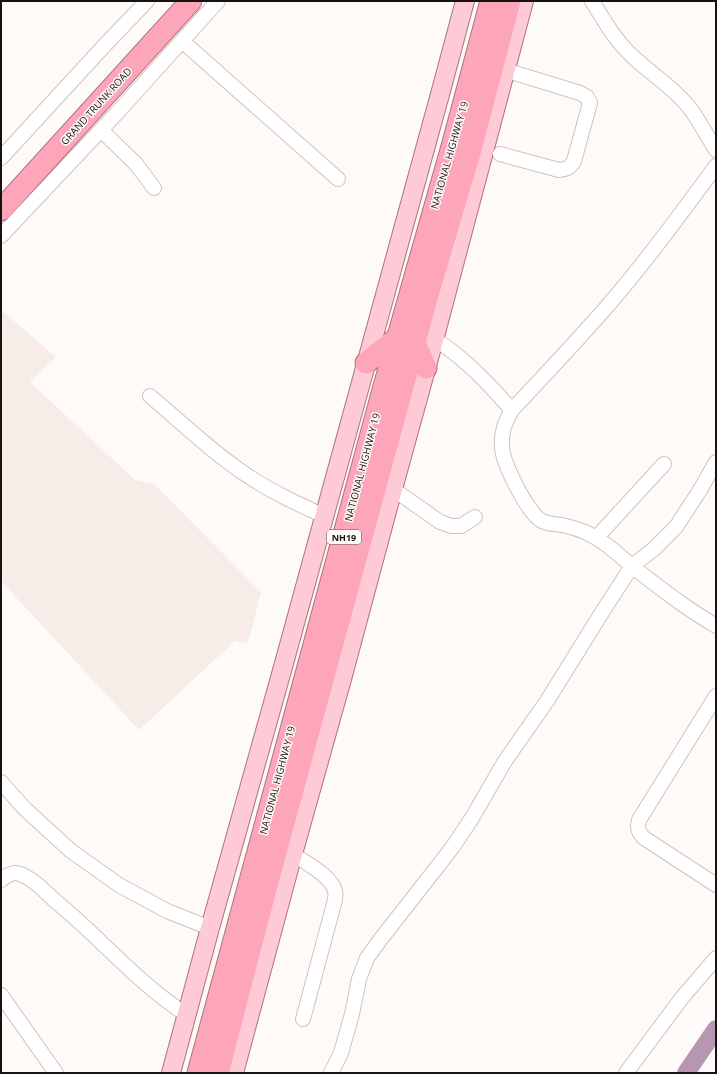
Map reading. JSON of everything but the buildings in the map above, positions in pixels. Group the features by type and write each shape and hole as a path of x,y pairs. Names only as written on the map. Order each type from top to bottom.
{"highway":[{"name":"GRAND TRUNK ROAD","path":"1,189 172,1"},
{"name":"GRAND TRUNK ROAD","path":"1,210 191,1"},
{"name":"NATIONAL HIGHWAY 19","path":"198,1073 416,340 453,143 491,1"},
{"name":"NH19","path":"218,1073 271,872 416,340 470,153 510,1"},
{"path":"366,363 416,340 426,368"}],"main road":[{"path":"171,1073 438,102 464,1"},
{"path":"416,340 505,70 524,1"},
{"path":"234,1073 426,368"}],"street":[{"path":"1,158 104,46 148,1"},
{"path":"1,236 101,130 218,1"},
{"path":"592,1 608,26 628,52 676,93 691,111 716,150"},
{"path":"182,41 338,179"},
{"path":"500,154 559,170 570,167 574,161 590,103 587,97 580,93 505,70"},
{"path":"101,130 136,164 154,188"},
{"path":"716,166 673,225 610,303 512,410 506,421 502,435 502,449 506,464 524,500 535,516 549,523 564,525 584,531 603,542 679,602 716,626"},
{"path":"416,340 441,343 470,365 512,410"},
{"path":"150,396 217,453 248,476 279,495 324,516"},
{"path":"331,1073 340,1053 352,1014 359,979 368,958 380,940 452,848 472,818 505,761 547,701 632,566 654,549 676,527 716,462"},
{"path":"596,538 664,464"},
{"path":"393,489 440,522 452,526 461,526 475,517"},
{"path":"716,696 639,820 637,826 639,833 644,838 716,885"},
{"path":"1,782 24,808 71,850 119,885 167,911 210,928"},
{"path":"293,854 324,875 332,884 335,891 335,900 303,1019"},
{"path":"1,880 12,874 20,873 28,878 66,909 128,969 154,991 187,1015"},
{"path":"626,1073 681,999 716,958"},
{"path":"1,995 56,1073"}],"shaded area":[{"path":"1,310 56,357 30,382 135,480 154,484 261,592 248,643 235,641 139,730 1,581"}],"waterway":[{"path":"686,1073 716,1029"}]}
